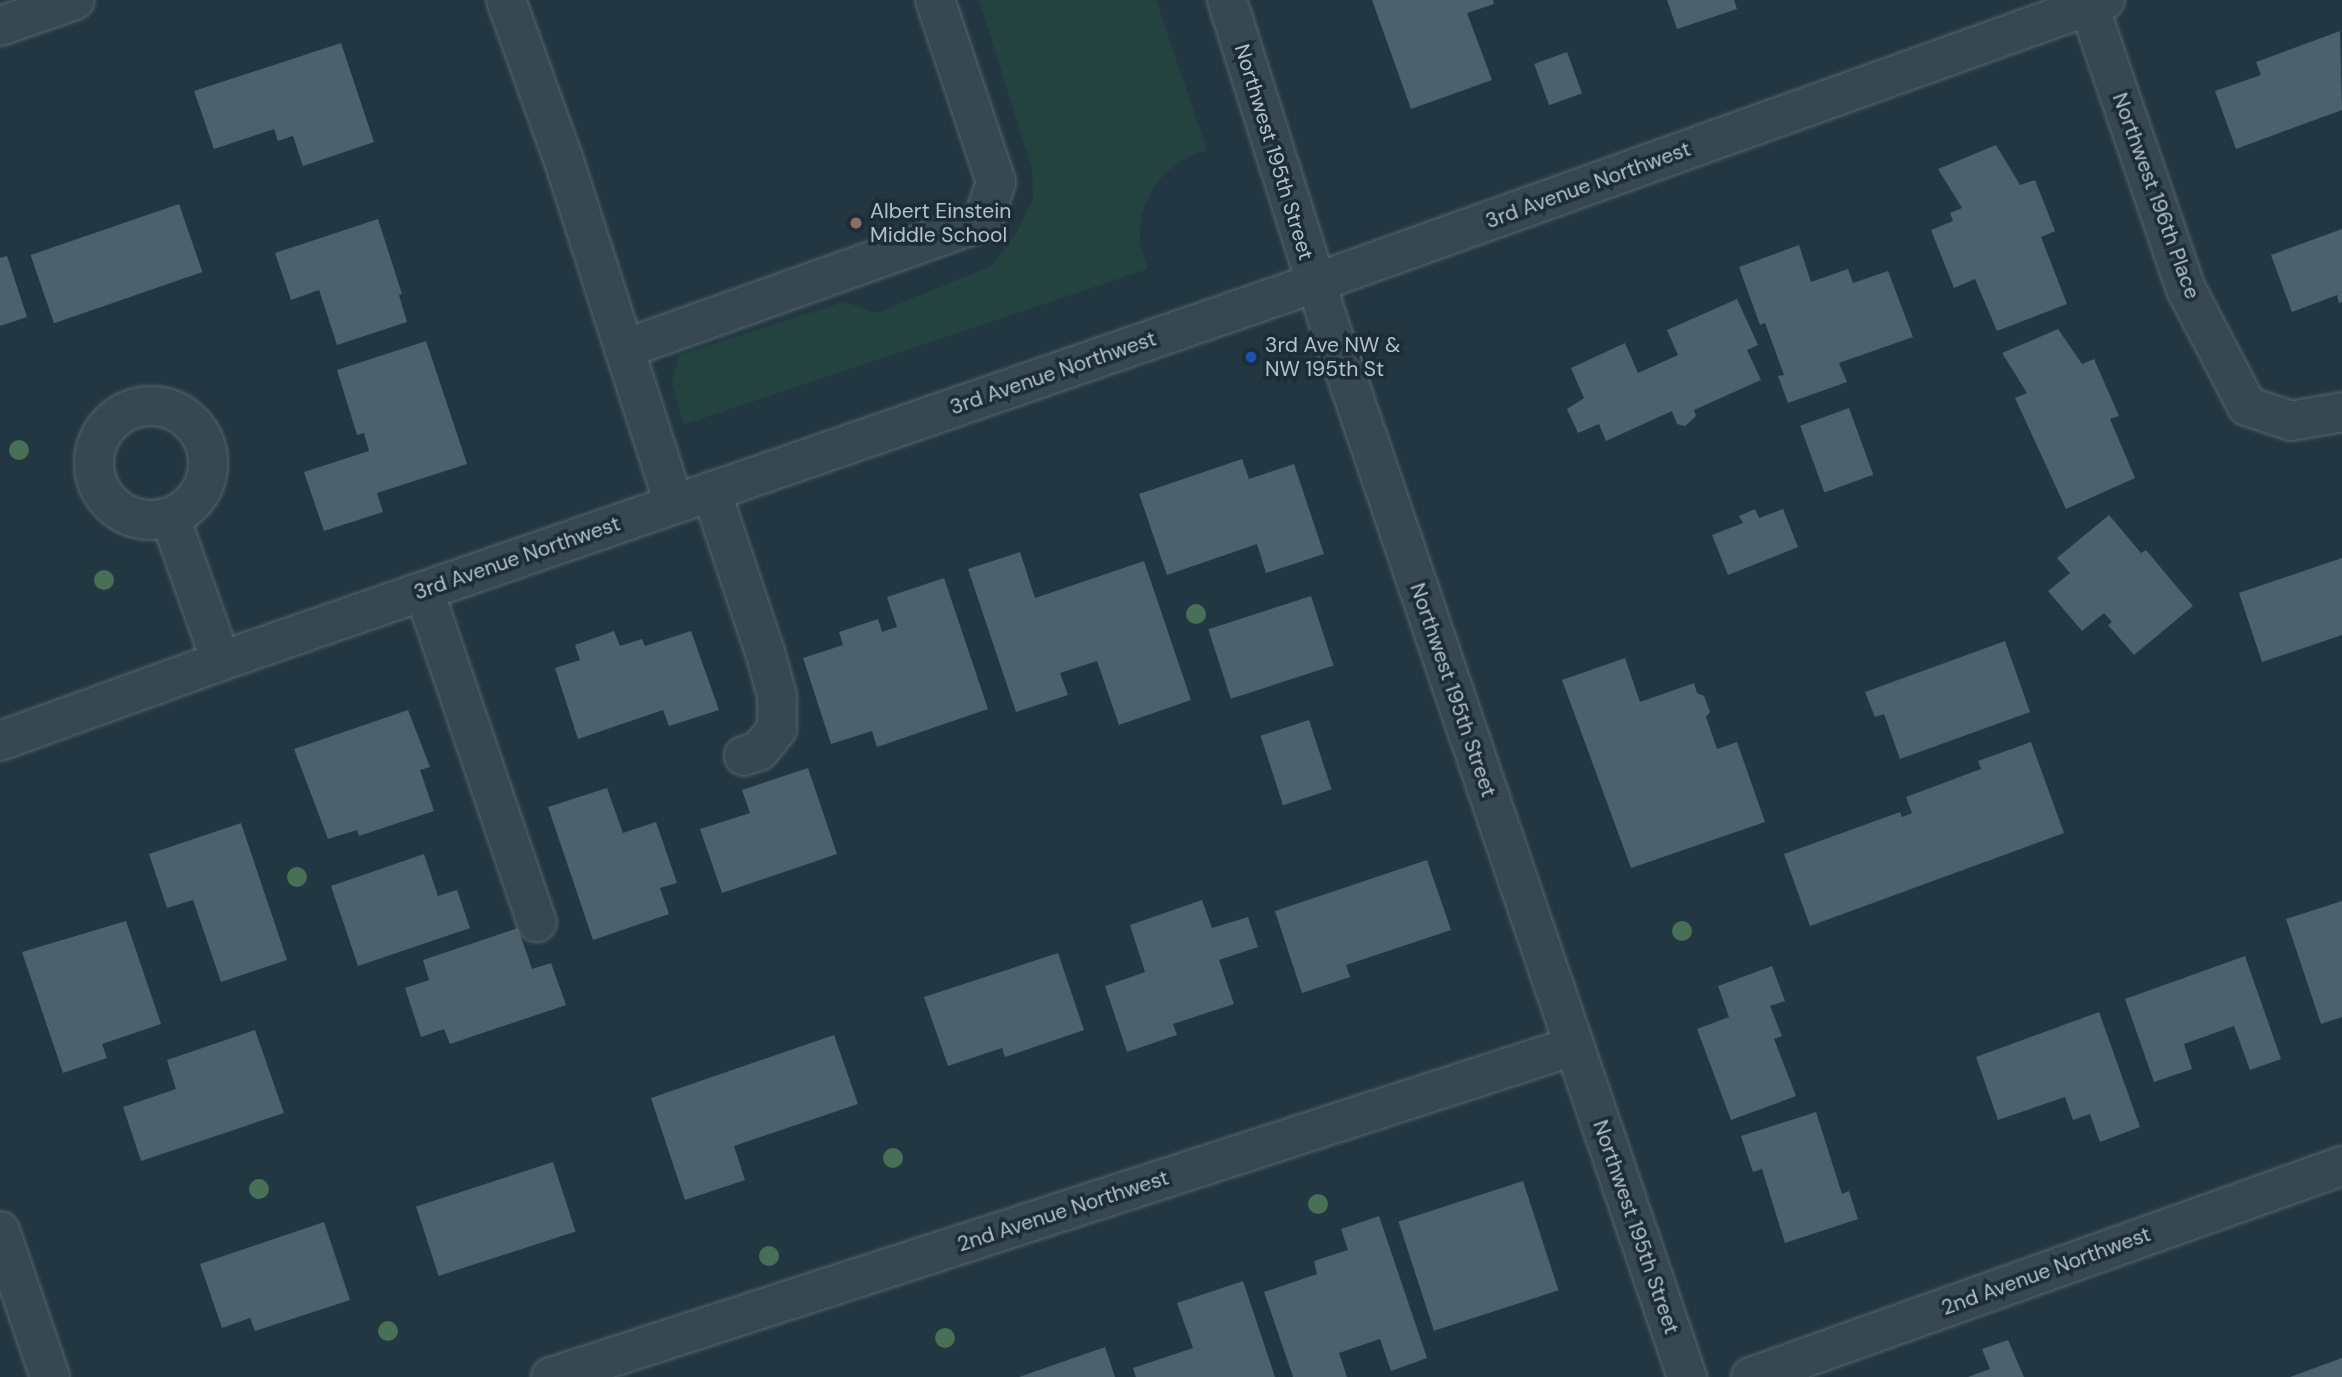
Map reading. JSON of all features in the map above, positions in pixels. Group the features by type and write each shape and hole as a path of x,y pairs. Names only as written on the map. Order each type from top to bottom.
{"street":[{"path":"0,26 75,0"},
{"path":"506,0 563,158 674,504"},
{"path":"624,349 983,221 996,182 936,0"},
{"name":"Northwest 195th Street","path":"1227,0 1315,283 1687,1377"},
{"name":"3rd Avenue Northwest","path":"0,741 221,661 1315,283 2097,3"},
{"name":"Northwest 196th Place","path":"2097,3 2186,289 2247,406 2291,421 2342,412"},
{"path":"711,491 777,696 777,729 759,751 744,756"},
{"path":"170,517 221,661"},
{"path":"424,591 537,922"},
{"name":"2nd Avenue Northwest","path":"551,1377 1574,1046"},
{"name":"2nd Avenue Northwest","path":"1751,1377 2342,1166"},
{"path":"0,1231 50,1377"}],"green space":[{"path":"979,0 1156,0 1207,150 1188,157 1166,172 1151,191 1141,216 1140,243 1148,269 683,425 672,383 679,355 844,302 877,313 993,265 1017,232 1033,199 1032,169"}],"building":[{"path":"1372,0 1493,0 1494,4 1467,13 1492,80 1411,109"},
{"path":"1667,0 1734,0 1737,9 1677,29"},
{"path":"2340,31 2342,110 2236,149 2215,91 2261,75 2256,62"},
{"path":"341,43 374,142 303,166 293,136 278,141 274,129 214,149 194,91"},
{"path":"1567,52 1582,93 1549,105 1534,64"},
{"path":"1996,145 2020,185 2035,180 2055,231 2041,237 2067,304 1997,331 1975,279 1954,288 1931,230 1953,221 1950,213 1962,208 1938,169"},
{"path":"179,204 202,272 54,323 31,255"},
{"path":"378,219 402,294 399,295 407,322 337,345 319,290 291,300 275,253"},
{"path":"2342,229 2342,302 2339,303 2337,295 2292,312 2271,255"},
{"path":"1799,245 1811,282 1848,269 1853,283 1888,271 1913,337 1839,363 1847,382 1788,403 1778,376 1784,375 1765,323 1760,325 1739,267"},
{"path":"7,256 27,317 0,326 0,258"},
{"path":"1737,299 1758,345 1747,350 1761,380 1694,410 1696,416 1685,426 1677,424 1672,411 1606,441 1599,424 1578,433 1567,409 1584,398 1571,368 1625,343 1638,373 1678,355 1667,330"},
{"path":"2058,329 2082,364 2094,359 2119,416 2110,419 2135,478 2066,509 2015,398 2027,393 2002,353"},
{"path":"426,341 467,464 377,493 383,512 324,531 304,472 369,451 364,433 357,435 337,370"},
{"path":"1849,408 1873,475 1824,493 1800,426"},
{"path":"1242,459 1249,479 1294,464 1324,554 1266,573 1257,544 1167,575 1139,494"},
{"path":"1755,509 1759,518 1783,509 1798,547 1728,575 1712,535 1743,523 1739,516"},
{"path":"2109,515 2141,553 2146,550 2193,606 2134,655 2108,625 2112,622 2104,613 2082,631 2048,591 2070,573 2057,558"},
{"path":"1020,552 1035,598 1144,561 1191,700 1119,725 1097,661 1060,673 1068,695 1016,712 968,569"},
{"path":"2342,558 2342,635 2262,662 2239,593"},
{"path":"944,578 988,709 877,747 872,731 831,744 803,658 843,645 839,632 878,619 882,632 897,627 887,597"},
{"path":"1311,596 1334,665 1231,699 1208,629"},
{"path":"614,631 620,646 642,639 645,646 691,631 719,710 669,726 663,710 578,739 555,668 580,660 575,645"},
{"path":"2005,641 2030,712 1900,759 1884,714 1875,717 1865,692"},
{"path":"1625,658 1640,702 1694,683 1697,693 1704,696 1710,712 1706,717 1717,749 1737,742 1765,822 1631,868 1562,680"},
{"path":"408,710 430,767 420,770 434,811 359,836 357,830 328,839 294,749"},
{"path":"1309,720 1332,789 1283,805 1260,736"},
{"path":"2031,742 2064,833 1810,926 1784,854 1900,812 1902,817 1912,813 1906,797 1981,769 1978,761"},
{"path":"808,768 837,854 722,893 700,829 750,813 742,790"},
{"path":"607,788 623,833 656,822 677,883 660,888 669,914 593,940 548,807"},
{"path":"241,823 287,960 221,982 193,900 167,908 149,854"},
{"path":"424,854 438,896 457,890 470,928 358,966 331,886"},
{"path":"1427,860 1451,930 1346,965 1350,977 1302,993 1275,911"},
{"path":"1202,900 1212,928 1248,917 1258,947 1219,960 1234,1004 1173,1024 1177,1035 1127,1052 1105,986 1145,972 1130,925"},
{"path":"2342,901 2342,1017 2321,1024 2286,919"},
{"path":"126,921 161,1024 102,1044 107,1058 63,1073 22,952"},
{"path":"518,928 532,969 551,963 566,1005 450,1044 444,1029 421,1037 405,988 429,980 423,960"},
{"path":"1058,953 1084,1030 1005,1057 1002,1048 948,1066 924,997"},
{"path":"2245,956 2281,1059 2250,1070 2234,1026 2184,1044 2192,1069 2154,1082 2125,999"},
{"path":"1772,966 1785,1001 1770,1006 1782,1036 1774,1039 1796,1096 1731,1120 1697,1029 1729,1017 1718,986"},
{"path":"2099,1012 2140,1127 2100,1142 2090,1114 2073,1120 2065,1097 1998,1120 1976,1057"},
{"path":"255,1030 284,1113 141,1161 123,1107 176,1089 167,1060"},
{"path":"834,1035 858,1104 734,1146 745,1180 685,1200 651,1098"},
{"path":"1816,1112 1842,1194 1849,1191 1858,1219 1785,1243 1762,1169 1753,1172 1741,1136"},
{"path":"553,1162 576,1231 439,1276 416,1206"},
{"path":"1523,1181 1559,1290 1434,1331 1398,1221"},
{"path":"1379,1216 1427,1358 1391,1371 1380,1339 1339,1353 1347,1377 1293,1377 1264,1292 1317,1274 1314,1261 1348,1250 1341,1229"},
{"path":"324,1222 350,1300 255,1331 250,1318 222,1328 200,1264"},
{"path":"1243,1281 1275,1377 1136,1377 1133,1368 1193,1348 1177,1303"},
{"path":"2008,1340 2024,1377 1968,1377 1990,1369 1982,1349"},
{"path":"1105,1347 1115,1377 1019,1377"},
{"path":"2342,1358 2342,1377 2290,1377"}],"place":[{"name":"Albert Einstein Middle School","path":"856,223"},
{"name":"3rd Ave NW & NW 195th St","path":"1251,357"}]}
